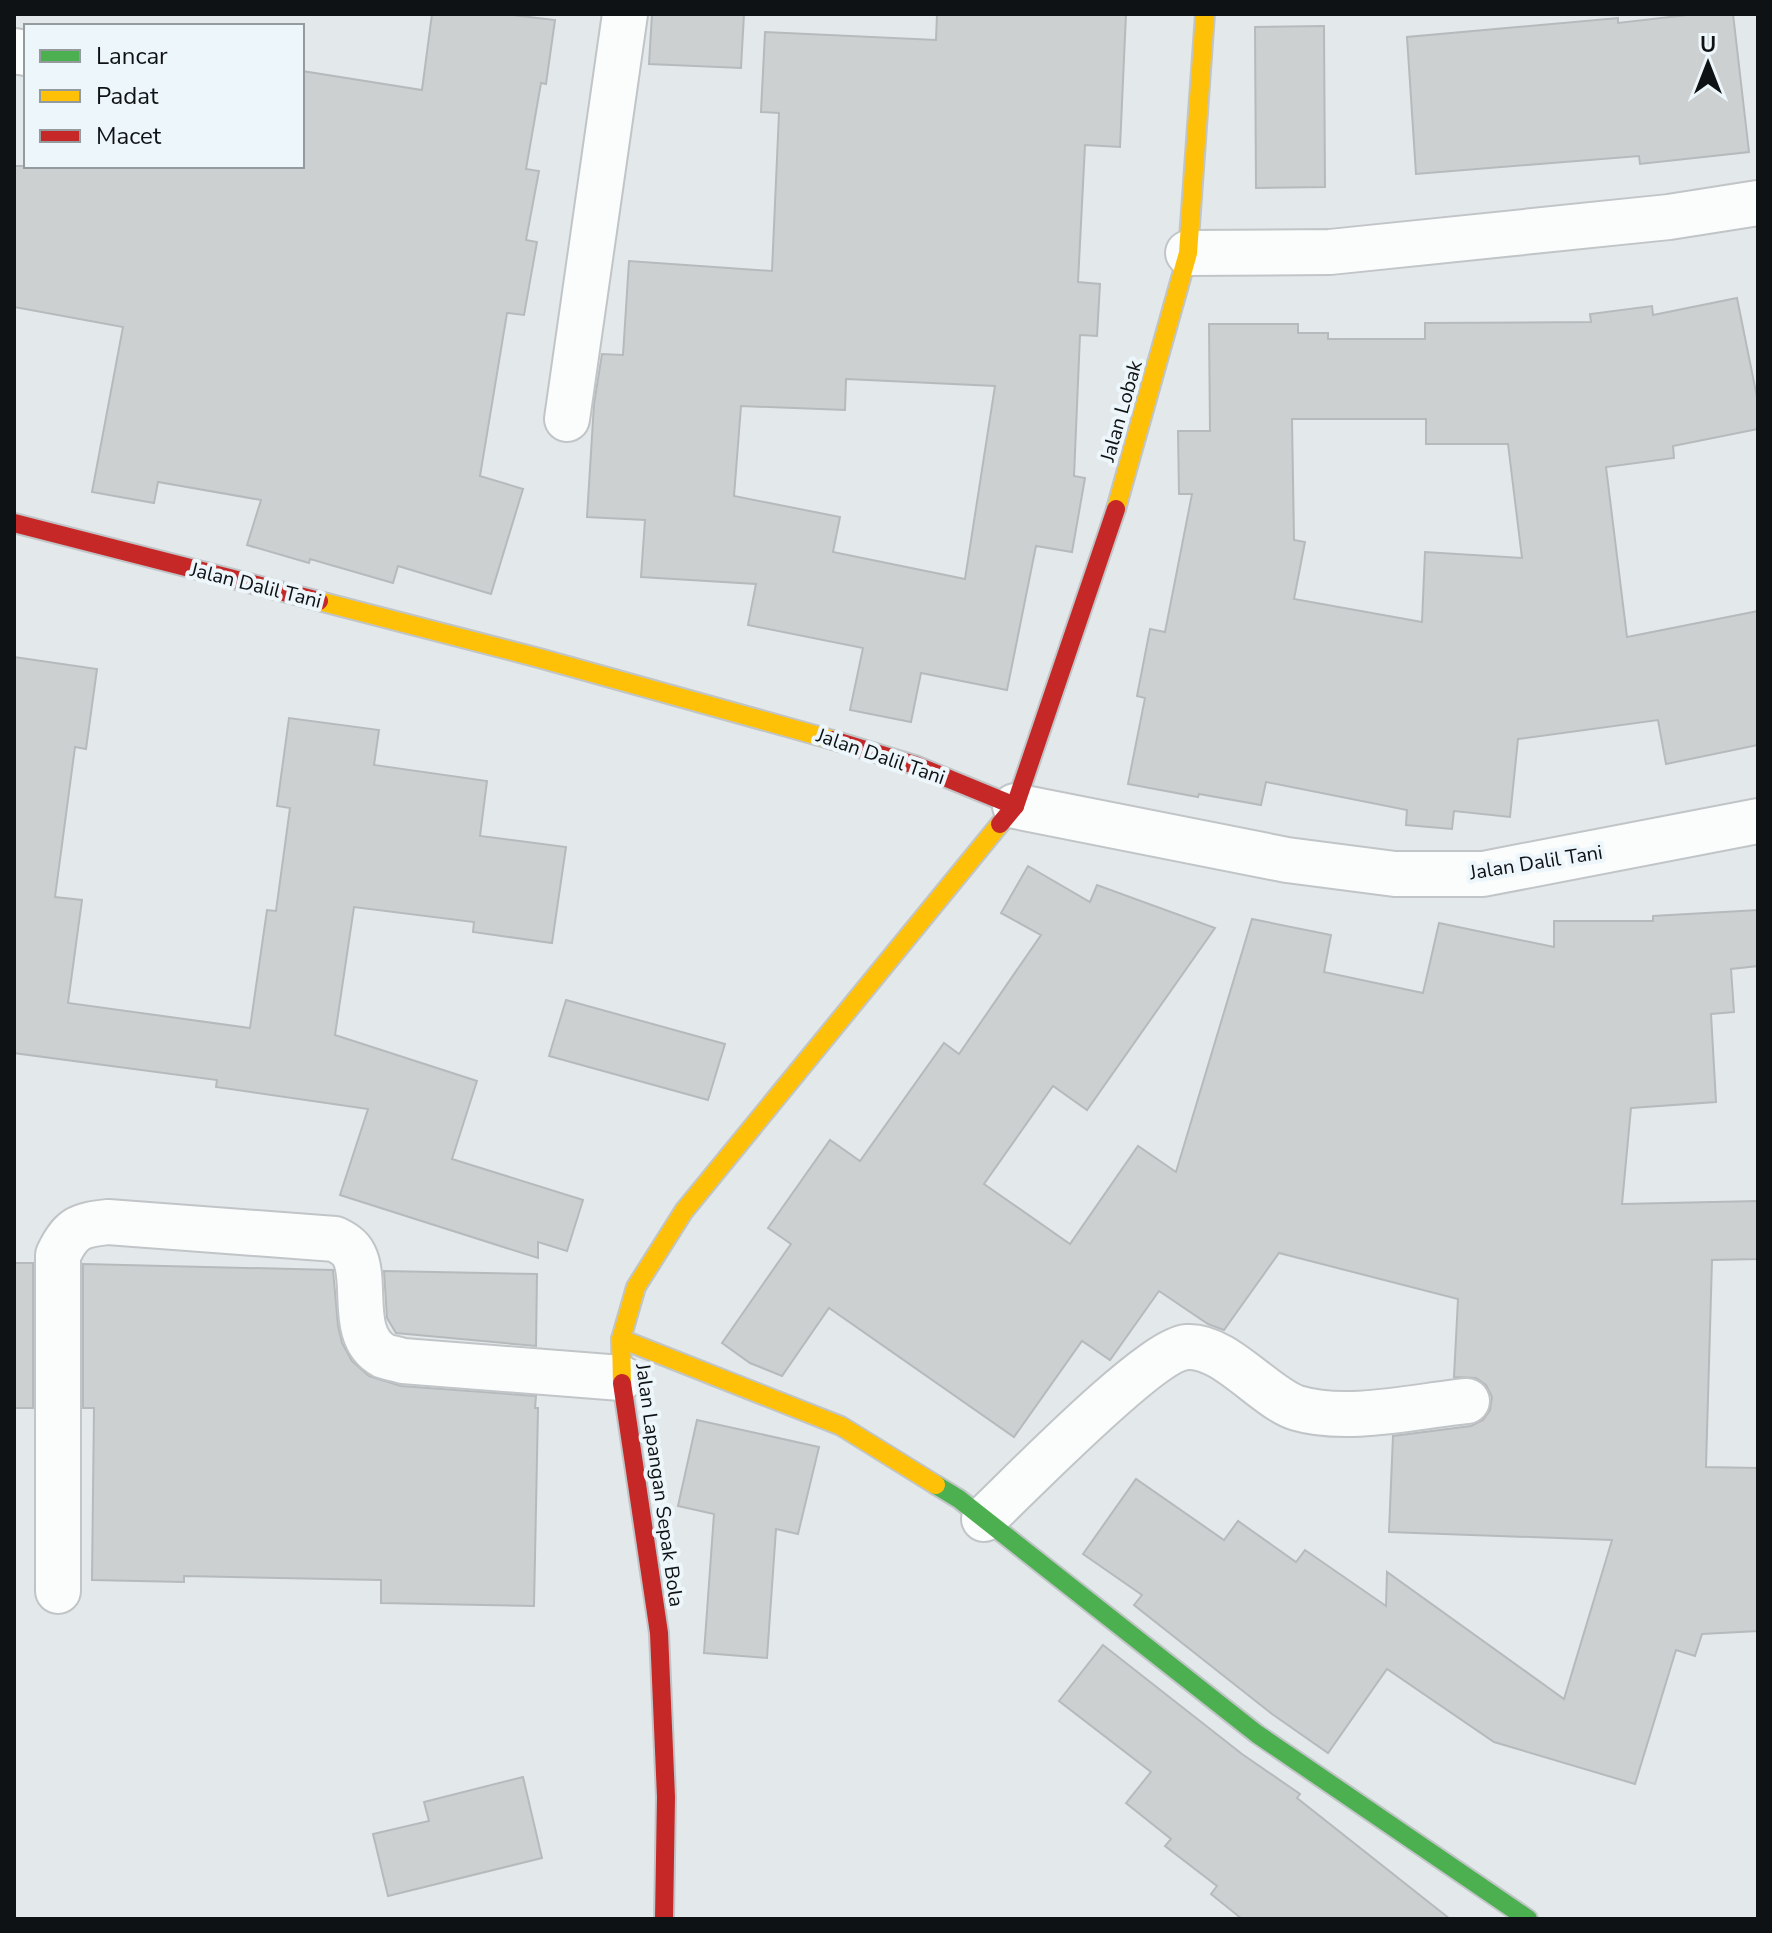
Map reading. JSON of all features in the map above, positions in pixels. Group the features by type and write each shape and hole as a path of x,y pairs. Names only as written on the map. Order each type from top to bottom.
{"street":[{"path":"567,419 625,14"},
{"name":"Jalan Lobak","path":"1015,806 1110,529 1188,253 1205,14"},
{"path":"1188,253 1330,252 1669,217 1758,203"},
{"name":"Jalan Dalil Tani","path":"14,523 539,658 794,728 915,765 1015,806 1287,860 1395,874 1483,874 1758,821"},
{"name":"Jalan Lapangan Sepak Bola","path":"664,1919 666,1797 659,1633 632,1465 621,1359 636,1287 684,1211 1015,806"},
{"path":"58,1591 58,1255 69,1234 87,1224 123,1223 335,1239 347,1245 355,1257 362,1324 370,1342 383,1355 403,1361 621,1359 841,1426 959,1499 1257,1734 1528,1919"},
{"path":"984,1519 1120,1390 1170,1351 1188,1347 1207,1350 1295,1407 1337,1414 1467,1401"}],"building":[{"path":"432,14 504,14 555,20 546,84 541,83 526,169 539,171 526,240 537,242 524,315 507,313 480,476 523,489 491,594 398,566 393,583 247,545 261,500 158,482 154,503 92,492 123,327 14,307 14,166 304,168 304,71 422,90"},
{"path":"652,14 744,14 741,68 649,64"},
{"path":"937,14 1126,14 1120,147 1085,145 1078,282 1100,284 1097,336 1080,335 1074,476 1085,478 1072,552 1036,546 1007,690 921,673 911,722 850,710 863,648 748,625 756,584 641,577 645,520 587,517 594,404 602,354 623,355 629,261 772,271 779,113 761,112 765,32 936,40","holes":["846,379 995,386 965,579 833,552 840,517 734,496 741,406 845,410"]},
{"path":"1696,14 1733,14 1749,152 1640,164 1639,156 1416,174 1407,37 1618,18 1618,23"},
{"path":"1324,26 1325,187 1256,188 1255,27"},
{"path":"1737,298 1758,402 1758,429 1673,446 1674,458 1606,467 1627,637 1758,611 1758,745 1666,764 1658,720 1518,739 1510,817 1454,811 1452,829 1406,825 1407,810 1266,782 1261,805 1128,784 1145,698 1137,696 1150,629 1165,632 1192,494 1179,494 1178,431 1210,431 1209,324 1298,324 1298,333 1328,333 1328,339 1425,339 1425,323 1591,322 1590,314 1652,306 1653,315","holes":["1292,419 1426,419 1426,444 1508,444 1522,558 1425,552 1422,622 1294,599 1305,542 1294,540"]},
{"path":"14,657 97,669 86,749 75,747 55,897 82,900 68,1003 250,1028 267,910 276,911 290,808 277,806 289,718 379,730 374,765 487,781 480,836 566,847 552,943 473,932 474,922 354,907 335,1035 477,1081 452,1159 583,1200 567,1251 538,1242 538,1258 340,1195 368,1109 216,1087 217,1080 14,1053"},
{"path":"1028,866 1090,902 1097,885 1215,928 1087,1110 1053,1086 984,1184 1070,1244 1138,1146 1176,1172 1252,919 1331,935 1324,972 1423,993 1439,923 1554,947 1554,921 1653,921 1653,916 1758,910 1758,966 1731,969 1734,1012 1711,1014 1716,1102 1631,1108 1622,1204 1758,1201 1758,1259 1712,1260 1706,1467 1758,1468 1758,1631 1702,1634 1695,1656 1676,1650 1635,1784 1494,1742 1387,1669 1328,1753 1272,1714 1134,1605 1142,1595 1083,1554 1136,1479 1224,1540 1238,1521 1296,1562 1305,1550 1386,1606 1387,1572 1564,1699 1612,1540 1389,1532 1393,1436 1471,1426 1483,1420 1490,1410 1492,1397 1486,1385 1476,1378 1454,1377 1458,1299 1279,1253 1224,1330 1208,1324 1159,1291 1110,1360 1082,1341 1014,1437 829,1308 782,1376 750,1363 722,1343 791,1244 768,1228 830,1140 860,1161 944,1043 959,1054 1041,935 1001,913"},
{"path":"566,1000 725,1044 708,1100 549,1056"},
{"path":"14,1263 33,1263 33,1408 14,1408"},
{"path":"83,1264 333,1270 342,1343 352,1361 369,1376 401,1386 536,1396 534,1606 381,1603 381,1580 184,1576 184,1582 92,1580 94,1408 83,1408"},
{"path":"384,1271 537,1274 536,1346 396,1333 387,1318"},
{"path":"697,1420 819,1447 798,1534 776,1529 767,1658 704,1653 714,1514 678,1506"},
{"path":"1103,1645 1242,1754 1300,1794 1297,1798 1450,1919 1242,1919 1211,1894 1217,1886 1165,1846 1171,1839 1126,1803 1151,1772 1059,1701"},
{"path":"523,1777 542,1858 388,1896 373,1834 429,1821 424,1802"}],"traffic: fast":[{"path":"936,1485 959,1499 1257,1734 1528,1919"}],"traffic: slow":[{"path":"1116,509 1188,253 1205,14"},
{"path":"319,601 539,658 833,740"},
{"path":"622,1383 621,1339 636,1287 684,1211 1000,824"},
{"path":"621,1339 841,1426 936,1485"}],"traffic: jam":[{"path":"1000,824 1015,806 1116,509"},
{"path":"14,523 319,601"},
{"path":"833,740 915,765 1015,806"},
{"path":"622,1383 659,1633 666,1797 664,1919"}]}
